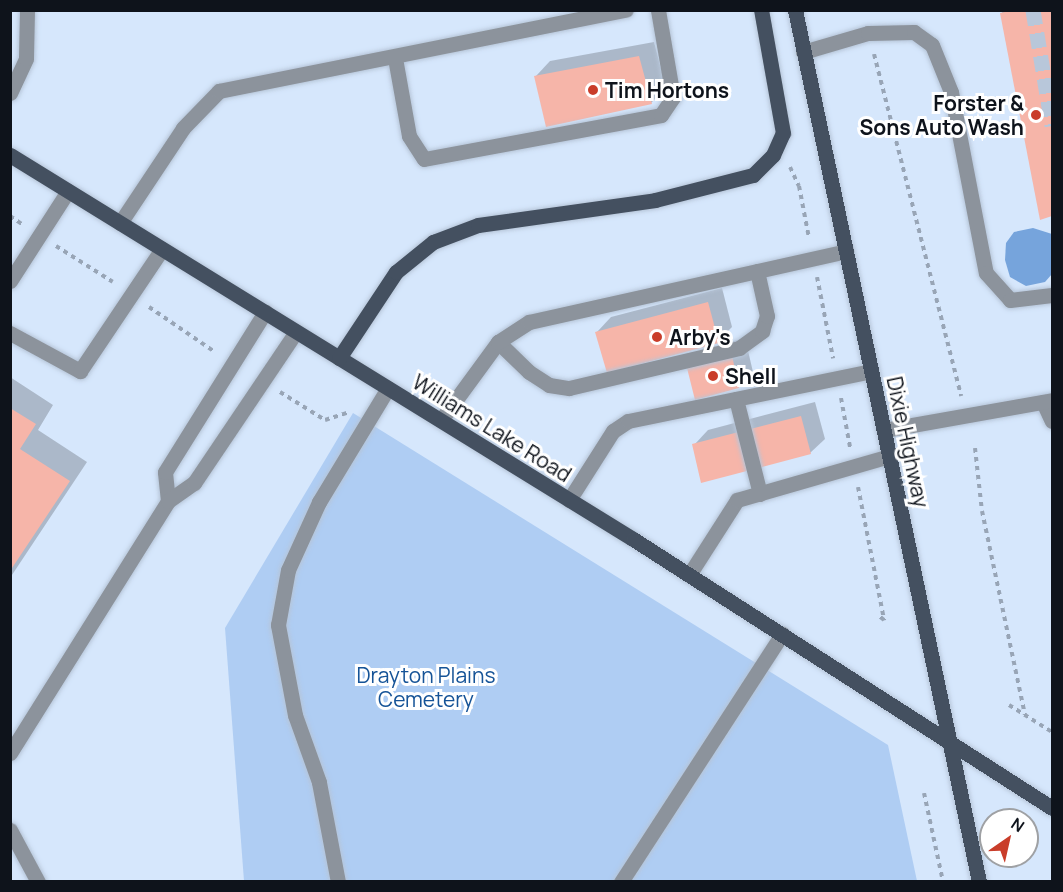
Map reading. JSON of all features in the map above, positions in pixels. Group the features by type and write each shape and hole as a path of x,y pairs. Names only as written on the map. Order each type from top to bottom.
{"main road":[{"path":"339,358 396,272 433,242 478,225 655,200 753,175 773,155 783,133 761,10"},
{"name":"Dixie Highway","path":"795,10 979,882"},
{"name":"Williams Lake Road","path":"10,155 689,574 1053,808"}],"street":[{"path":"10,93 26,58 27,10"},
{"path":"120,223 183,128 219,92 626,10"},
{"path":"394,58 409,136 424,159 662,115 673,97 658,10"},
{"path":"803,52 868,33 914,32 932,45 951,92 986,273 1010,300 1053,295"},
{"path":"10,281 68,191"},
{"path":"10,333 80,371 162,249"},
{"path":"441,420 498,342 529,322 846,251"},
{"path":"498,342 529,372 549,385 569,388 739,348 762,331 767,316 757,271"},
{"path":"168,501 165,472 265,312"},
{"path":"10,753 168,501 194,483 296,332"},
{"path":"569,500 613,431 628,421 871,371"},
{"path":"338,882 320,782 295,715 278,626 288,570 319,502 388,388"},
{"path":"736,399 760,494"},
{"path":"884,430 1048,401 1053,421"},
{"path":"689,574 738,500 889,456"},
{"path":"621,882 782,634"},
{"path":"10,830 38,882"}],"path":[{"path":"868,33 961,396"},
{"path":"799,186 884,620 878,615"},
{"path":"10,216 131,294 171,324 233,362"},
{"path":"262,380 325,420 348,412 367,425"},
{"path":"975,448 982,511 1025,715"},
{"path":"1009,705 1053,732"},
{"path":"924,793 943,882"}],"green space":[{"name":"Drayton Plains Cemetery","path":"353,413 888,745 917,881 244,881 225,628"}],"shaded area":[{"path":"1033,228 1052,234 1052,274 1045,282 1026,286 1010,277 1005,260 1006,243 1014,232"}],"building":[{"name":"Forster & Sons Auto Wash","path":"1015,10 1052,10 1052,216 1040,220 1000,13"},
{"name":"Tim Hortons","path":"639,56 652,104 546,127 534,76"},
{"name":"Arby's","path":"708,302 719,343 607,373 595,332"},
{"name":"Shell","path":"731,351 739,388 695,400 686,364"},
{"path":"10,408 36,424 20,449 70,481 10,571"},
{"path":"801,416 811,454 701,483 692,444"}],"tunnel":[{"path":"1033,10 1052,125"}],"place":[{"name":"Tim Hortons","path":"593,90"},
{"name":"Forster & Sons Auto Wash","path":"1036,115"},
{"name":"Arby's","path":"657,337"},
{"name":"Shell","path":"713,376"}]}
